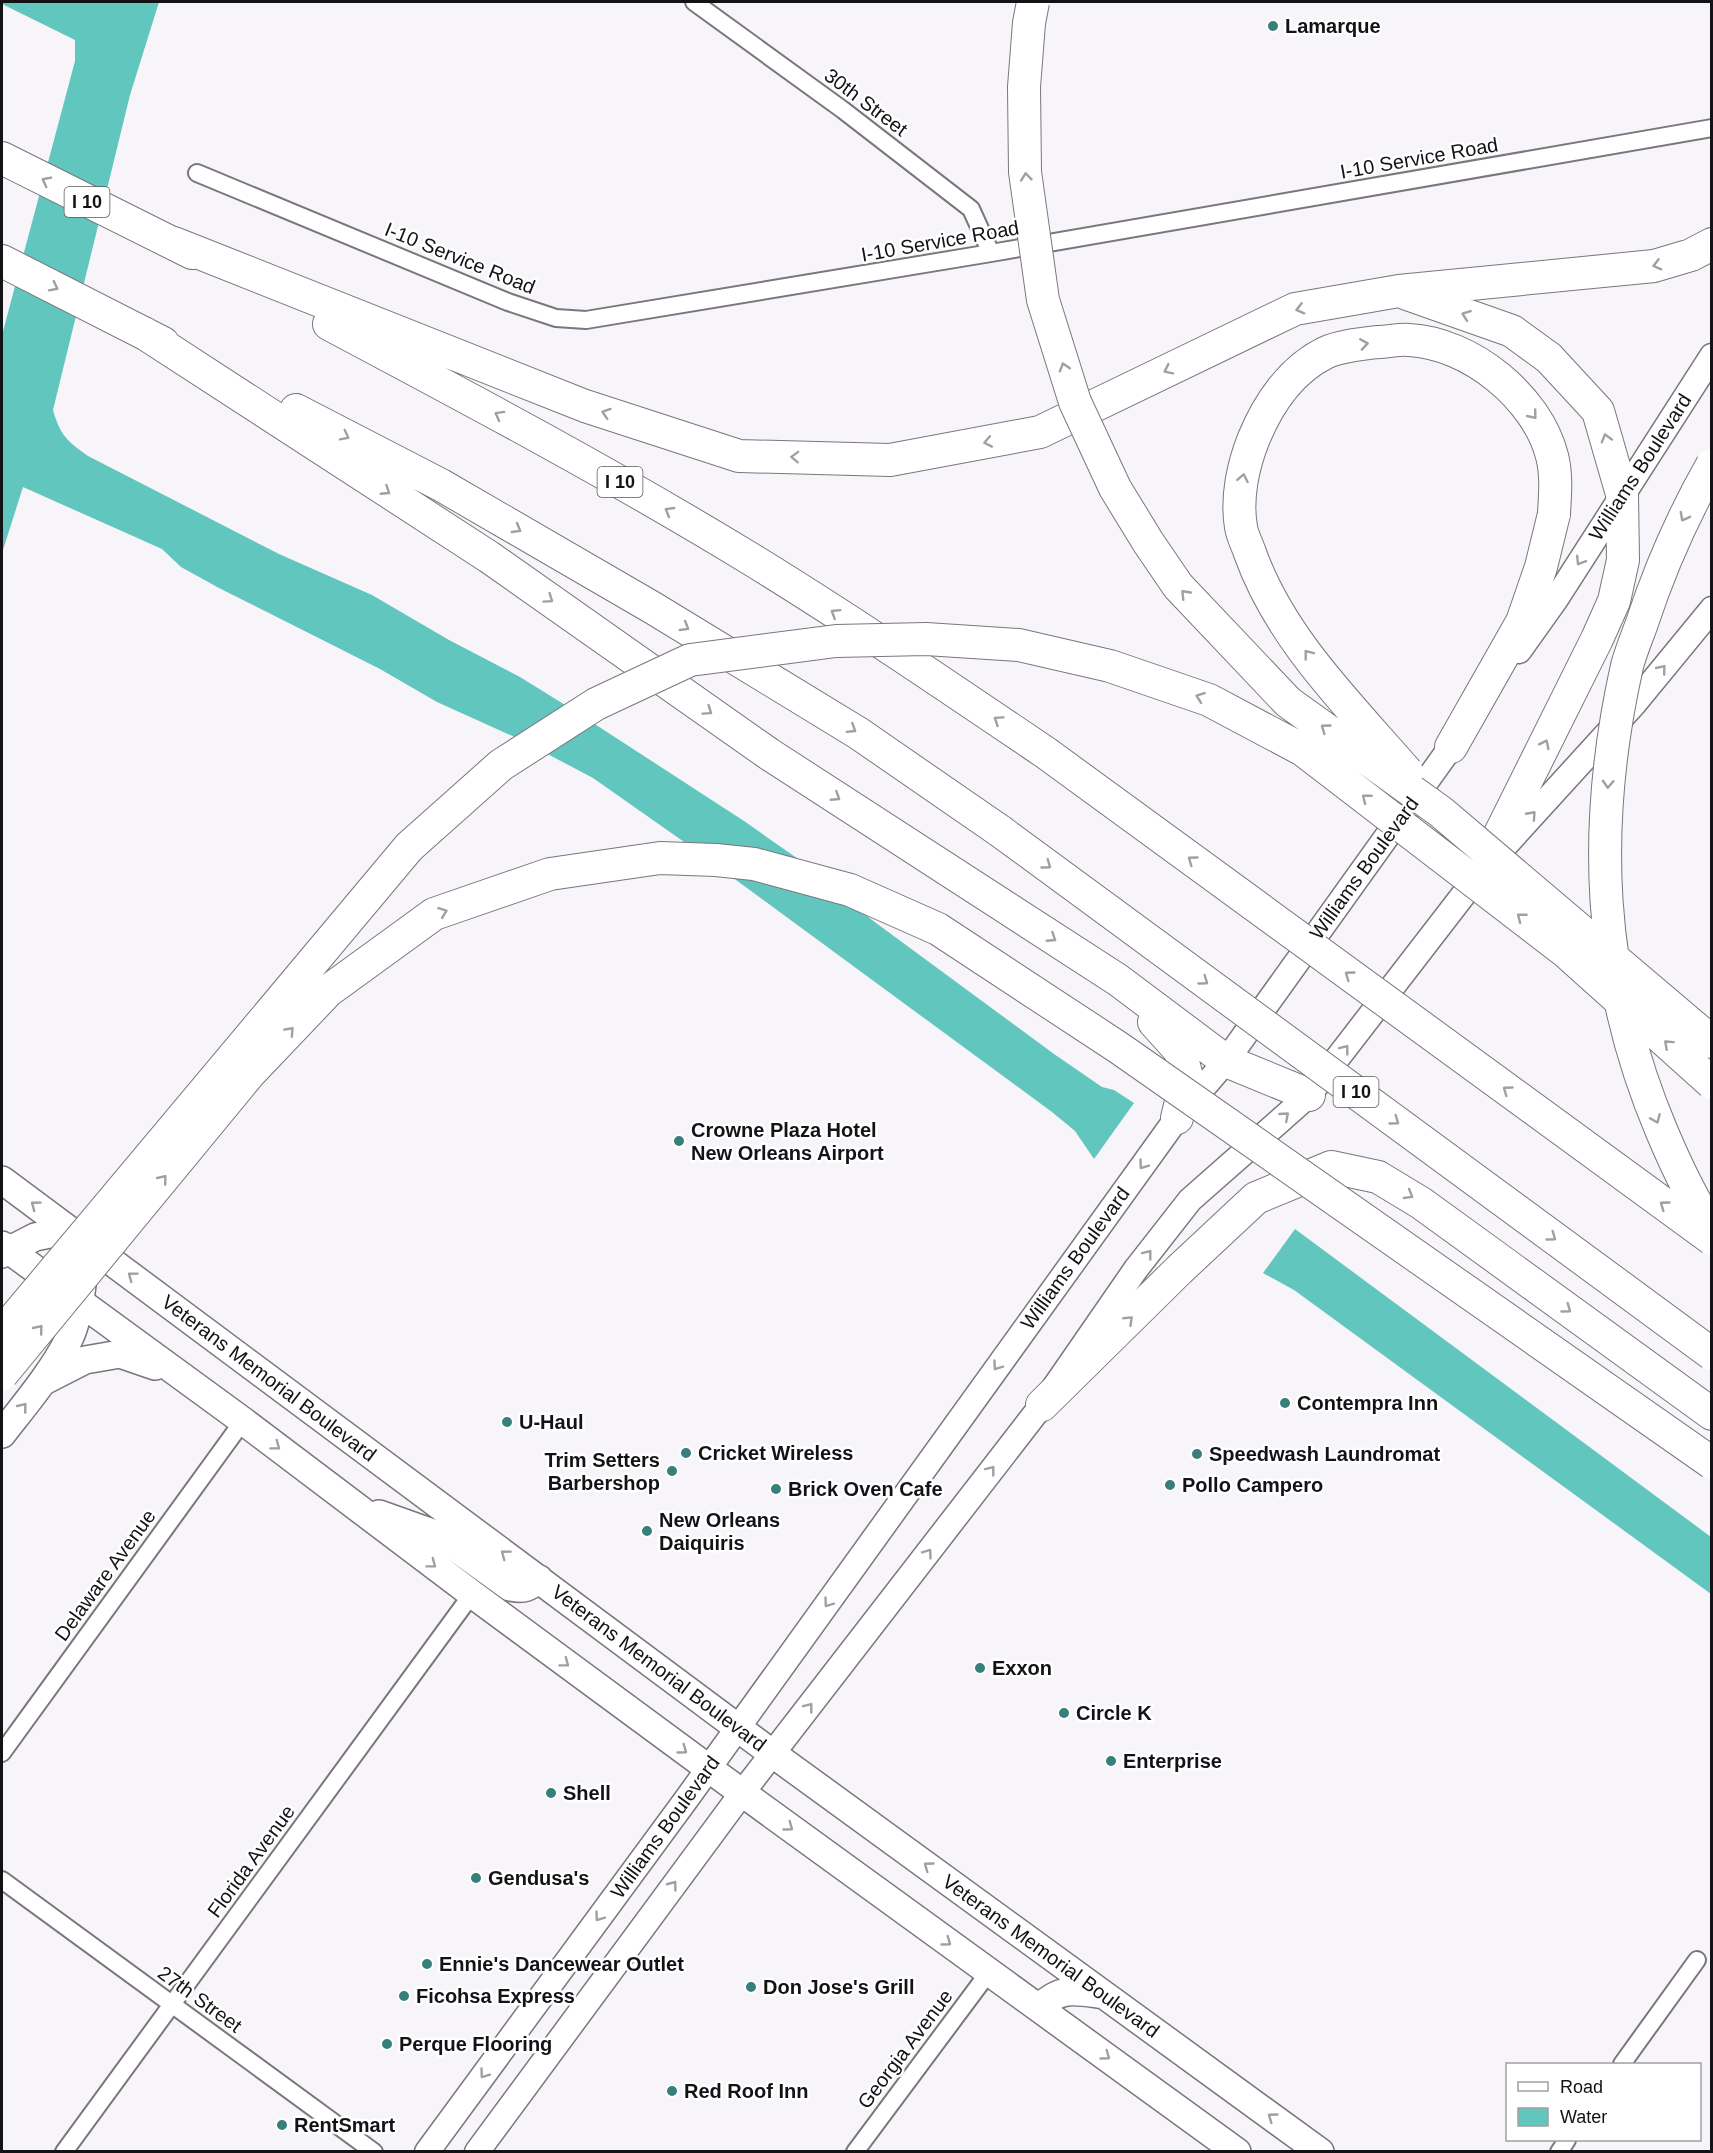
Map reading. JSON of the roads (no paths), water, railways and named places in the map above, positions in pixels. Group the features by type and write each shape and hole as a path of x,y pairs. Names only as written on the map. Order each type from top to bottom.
{"highway":[{"path":"1033,2 1024,87 1025,172 1043,300 1076,402 1115,488 1148,542 1178,586 1288,702 1441,812 1712,1042"},
{"name":"I 10","path":"2,158 174,243 464,395 620,482 754,561 904,657 1046,753 1712,1239"},
{"path":"174,243 585,406 739,456 890,460 1040,432 1295,309 1399,291 1654,266 1691,255 1712,244"},
{"name":"I 10","path":"2,261 441,485 653,608 858,733 1000,831 1712,1354"},
{"path":"1399,291 1512,332 1549,358 1598,411 1622,494 1623,560 1614,601 1481,872"},
{"path":"144,333 489,557 769,754 1118,980 1226,1062 1309,1095"},
{"path":"1441,812 1333,687 1295,638 1258,576 1241,527 1240,490 1248,453 1261,419 1285,384 1325,353 1363,344 1409,340 1443,346 1489,369 1512,389 1540,425 1552,456 1556,484 1554,514 1541,567 1522,622 1451,747"},
{"path":"1712,465 1679,527 1657,580 1628,664 1608,771 1604,859 1611,957 1632,1050 1648,1100 1672,1157 1712,1229"},
{"path":"2,1333 409,847 501,765 596,704 690,660 836,641 926,639 1007,644 1110,666 1209,700 1304,750 1566,952 1712,1083"},
{"path":"2,1374 249,1074 328,991 434,914 550,874 660,858 716,860 754,864 850,890 938,929 1119,1048 1712,1463"},
{"path":"1118,980 1180,1051 1187,1077 1177,1118"},
{"path":"1042,1405 1179,1269 1256,1198 1331,1167 1378,1177 1421,1203 1712,1414"}],"main road":[{"name":"Williams Boulevard","path":"426,2151 738,1727 1177,1118 1226,1062 1556,599 1712,356"},
{"name":"Williams Boulevard","path":"477,2151 742,1793 1042,1405 1136,1269 1190,1200 1309,1095 1481,872 1634,704 1712,609"},
{"name":"Veterans Memorial Boulevard","path":"2,1180 773,1754 1320,2151"},
{"path":"2,1434 44,1381 70,1337 80,1301 78,1237 35,1237 4,1250"},
{"path":"4,1250 80,1301 179,1373 472,1594 1039,2008 1219,2146 1247,2151"},
{"path":"44,1381 85,1360 120,1354 179,1373"},
{"path":"355,1506 438,1535 510,1587 522,1590 539,1579"},
{"path":"1039,2008 1050,1997 1062,1992 1075,1990 1105,1996"}],"street":[{"name":"30th Street","path":"694,2 843,110 971,209 992,254"},
{"name":"I-10 Service Road","path":"197,173 508,302 556,318 586,320 992,254 1712,128"},
{"name":"Delaware Avenue","path":"2,1753 243,1421"},
{"name":"Florida Avenue","path":"64,2151 472,1594"},
{"name":"27th Street","path":"2,1880 374,2151"},
{"path":"1623,2063 1697,1960"},
{"name":"Georgia Avenue","path":"855,2151 989,1972"}],"water":[{"path":"2,2 159,2 130,95 53,410 58,426 70,441 88,456 279,554 372,595 449,640 520,677 744,821 811,868 872,920 1054,1054 1102,1087 1114,1090 1134,1103 1094,1159 1075,1131 1052,1112 687,844 593,778 519,739 437,702 380,669 219,588 181,567 162,549 23,487 2,553 2,335 75,61 75,40"},
{"path":"1295,1229 1711,1537 1711,1594 1294,1290 1263,1273"}],"place":[{"name":"Lamarque","path":"1273,26"},
{"name":"Crowne Plaza Hotel New Orleans Airport","path":"679,1141"},
{"name":"Contempra Inn","path":"1285,1403"},
{"name":"U-Haul","path":"507,1422"},
{"name":"Cricket Wireless","path":"686,1453"},
{"name":"Speedwash Laundromat","path":"1197,1454"},
{"name":"Trim Setters Barbershop","path":"672,1471"},
{"name":"Pollo Campero","path":"1170,1485"},
{"name":"Brick Oven Cafe","path":"776,1489"},
{"name":"New Orleans Daiquiris","path":"647,1531"},
{"name":"Exxon","path":"980,1668"},
{"name":"Circle K","path":"1064,1713"},
{"name":"Enterprise","path":"1111,1761"},
{"name":"Shell","path":"551,1793"},
{"name":"Gendusa's","path":"476,1878"},
{"name":"Ennie's Dancewear Outlet","path":"427,1964"},
{"name":"Don Jose's Grill","path":"751,1987"},
{"name":"Ficohsa Express","path":"404,1996"},
{"name":"Perque Flooring","path":"387,2044"},
{"name":"Red Roof Inn","path":"672,2091"},
{"name":"RentSmart","path":"282,2125"}]}
